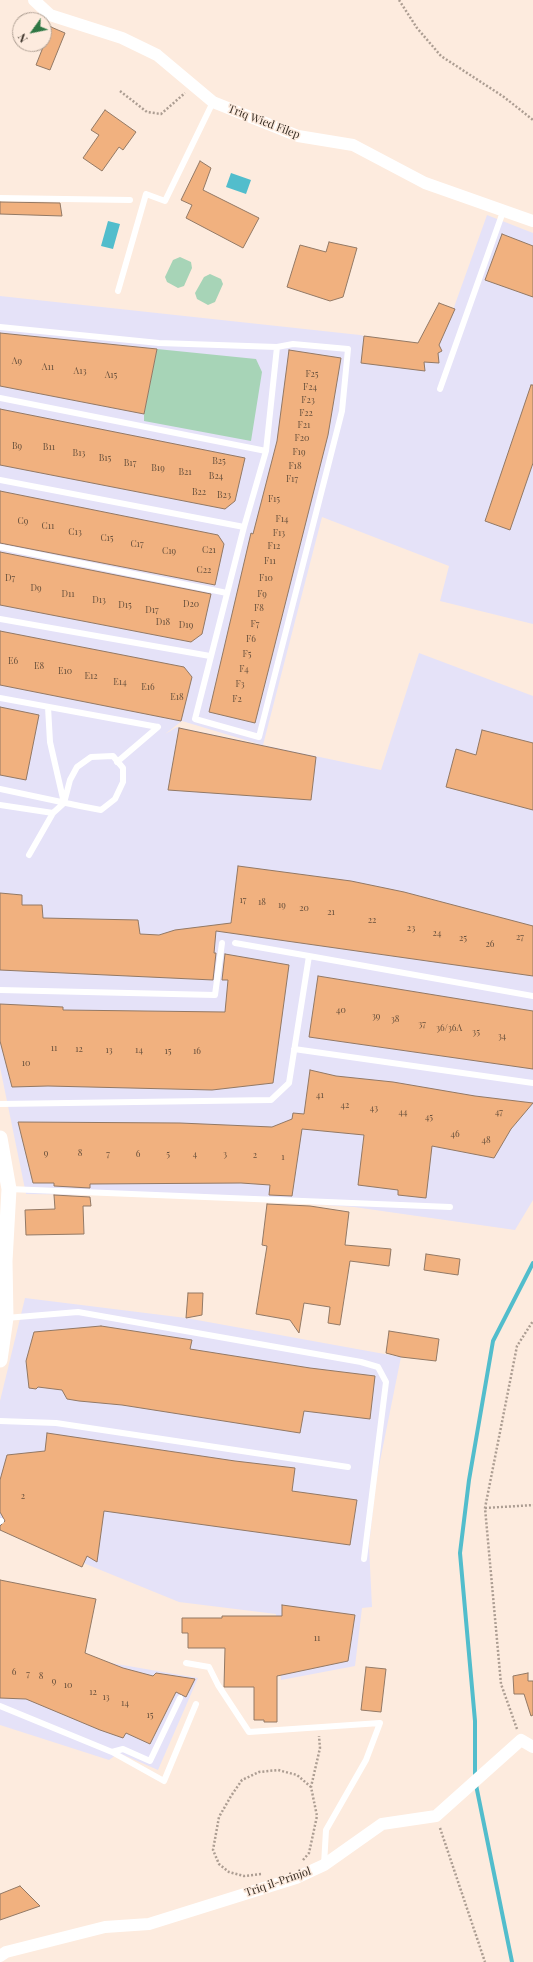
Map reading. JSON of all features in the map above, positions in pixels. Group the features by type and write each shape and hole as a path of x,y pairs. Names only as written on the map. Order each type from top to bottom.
{"street":[{"name":"Triq Wied Filep","path":"34,0 50,15 122,38 157,55 213,102 298,136 353,145 425,183 504,209 533,221"},
{"path":"0,1138 9,1189 6,1261 6,1318 0,1360"},
{"path":"436,1816 522,1740 533,1747"},
{"name":"Triq il-Prinjol","path":"0,1956 6,1952 105,1927 149,1924 296,1878 324,1865 382,1824 436,1816"}],"lane":[{"path":"118,291 146,194 165,201 213,102"},
{"path":"0,198 130,200"},
{"path":"440,389 504,209"},
{"path":"0,327 159,343 277,347 293,344 348,349 342,411 259,737 194,719 244,527 266,450 277,347"},
{"path":"0,398 266,450"},
{"path":"0,480 244,527"},
{"path":"0,547 227,593"},
{"path":"0,619 210,656"},
{"path":"0,698 158,727 117,762"},
{"path":"48,707 50,742 64,803"},
{"path":"0,789 64,803 101,810 115,800 123,782 123,768 112,756 91,757 77,767 70,780 64,803 53,813 29,855"},
{"path":"0,805 53,813"},
{"path":"0,990 215,995 222,943"},
{"path":"235,943 533,996"},
{"path":"0,1104 271,1100 289,1083 309,956"},
{"path":"294,1049 533,1084"},
{"path":"9,1189 450,1207"},
{"path":"6,1318 78,1312 360,1362 378,1367 386,1382 364,1559"},
{"path":"0,1422 56,1423 348,1467"},
{"path":"186,1663 209,1667 218,1685 249,1732 380,1723 366,1760 326,1830 324,1865"},
{"path":"112,1752 123,1749 150,1761 180,1698"},
{"path":"0,1706 112,1752 164,1781 196,1704"}],"path":[{"path":"399,0 417,28 441,56 504,97 533,120"},
{"path":"120,91 147,112 162,114 182,97 192,84"},
{"path":"522,1740 501,1684 485,1508 517,1346 533,1320"},
{"path":"485,1508 533,1505"},
{"path":"301,1863 309,1853 317,1816 311,1787 320,1748 319,1728"},
{"path":"264,1874 244,1876 229,1872 219,1864 213,1850 219,1817 242,1780 259,1772 278,1770 297,1774 311,1787"},
{"path":"436,1816 485,1962"}],"shaded area":[{"path":"487,215 533,233 533,624 440,601 449,566 322,517 263,745 381,770 419,653 533,696 533,1200 515,1230 354,1207 193,1196 26,1194 0,1067 0,296 360,335 422,350 453,310","holes":["182,721 262,745 177,727 165,734"]},
{"path":"25,1298 186,1318 401,1357 376,1481 369,1546 372,1607 362,1608 355,1666 281,1680 276,1614 179,1602 0,1529 0,1401"},
{"path":"0,1644 198,1678 158,1770 119,1753 109,1760 0,1725"}],"green space":[{"path":"180,257 191,262 192,268 184,286 178,288 167,282 165,277 173,260"},
{"path":"210,274 221,279 223,284 215,302 208,305 197,299 195,293 204,277"},
{"path":"157,349 256,359 262,372 251,441 144,421 144,414"}],"water":[{"path":"231,173 251,180 246,194 226,187"},
{"path":"108,221 120,224 113,249 101,246"}],"building":[{"path":"52,27 65,33 50,70 36,65 41,52 52,52"},
{"path":"105,110 136,132 123,150 119,147 102,171 83,158 99,135 91,130"},
{"path":"200,161 211,168 203,190 259,218 243,248 186,218 192,205 181,200"},
{"path":"0,202 60,203 62,216 0,214"},
{"path":"502,234 533,246 533,297 485,280"},
{"path":"329,242 357,248 343,297 330,301 287,287 300,245 326,252"},
{"path":"439,303 455,309 439,345 442,351 438,353 439,363 424,362 425,371 361,363 364,336 418,343"},
{"path":"0,333 157,349 144,414 0,386"},
{"path":"289,350 341,358 328,435 255,723 209,712 251,533 253,534 277,441"},
{"path":"531,385 533,385 533,463 510,530 485,521"},
{"path":"0,409 245,458 235,501 225,509 0,465"},
{"path":"0,491 218,535 224,544 215,585 0,543"},
{"path":"0,552 211,594 202,634 191,642 0,605"},
{"path":"0,631 184,667 192,677 181,721 0,685"},
{"path":"0,707 39,715 26,780 0,775"},
{"path":"179,728 316,757 311,800 168,790"},
{"path":"482,730 533,743 533,810 446,787 456,749 476,755"},
{"path":"238,866 351,881 404,892 533,926 533,976 216,931 214,953 216,953 213,980 0,970 0,893 22,895 22,905 42,905 43,918 138,920 140,934 159,935 175,930 231,923"},
{"path":"225,954 289,965 273,1083 212,1090 48,1086 12,1087 0,1041 0,1004 63,1007 63,1010 225,1012 228,980 222,980"},
{"path":"318,976 533,1011 533,1069 309,1037"},
{"path":"310,1070 336,1076 393,1082 475,1096 533,1103 511,1129 494,1158 432,1146 426,1198 398,1195 398,1190 358,1185 364,1135 302,1129 292,1196 269,1195 270,1185 241,1183 90,1184 90,1188 54,1186 54,1183 33,1183 18,1122 180,1123 272,1127 292,1119 293,1113 304,1114"},
{"path":"54,1195 90,1197 91,1206 83,1206 84,1234 26,1235 25,1210 55,1209"},
{"path":"267,1204 310,1206 349,1212 345,1245 391,1249 389,1266 350,1261 340,1325 328,1323 330,1307 304,1303 299,1333 290,1320 256,1314 267,1246 262,1245"},
{"path":"426,1254 460,1259 458,1275 424,1270"},
{"path":"188,1293 203,1293 202,1315 186,1318"},
{"path":"101,1326 192,1340 190,1349 310,1368 375,1376 370,1419 304,1411 300,1433 122,1405 79,1401 67,1399 62,1390 38,1387 36,1389 29,1388 26,1361 34,1332"},
{"path":"389,1331 439,1339 436,1361 401,1357 386,1353"},
{"path":"47,1433 235,1461 295,1468 292,1491 357,1500 350,1545 104,1511 97,1562 87,1556 82,1567 0,1530 0,1526 5,1521 0,1512 0,1480 7,1455 45,1451"},
{"path":"0,1580 96,1599 85,1653 123,1668 153,1676 156,1673 195,1679 186,1697 176,1692 150,1744 126,1733 123,1738 100,1730 26,1699 0,1698"},
{"path":"282,1605 355,1615 348,1661 277,1676 277,1722 264,1722 264,1720 254,1720 254,1687 224,1687 225,1648 188,1648 188,1633 182,1633 182,1618 282,1616"},
{"path":"366,1667 386,1669 381,1712 361,1710"},
{"path":"528,1673 528,1681 533,1681 533,1715 531,1716 524,1694 514,1694 513,1676"},
{"path":"20,1886 40,1906 0,1920 0,1894"}],"waterway":[{"path":"512,1962 475,1780 475,1721 460,1553 469,1480 493,1341 533,1263"}]}
